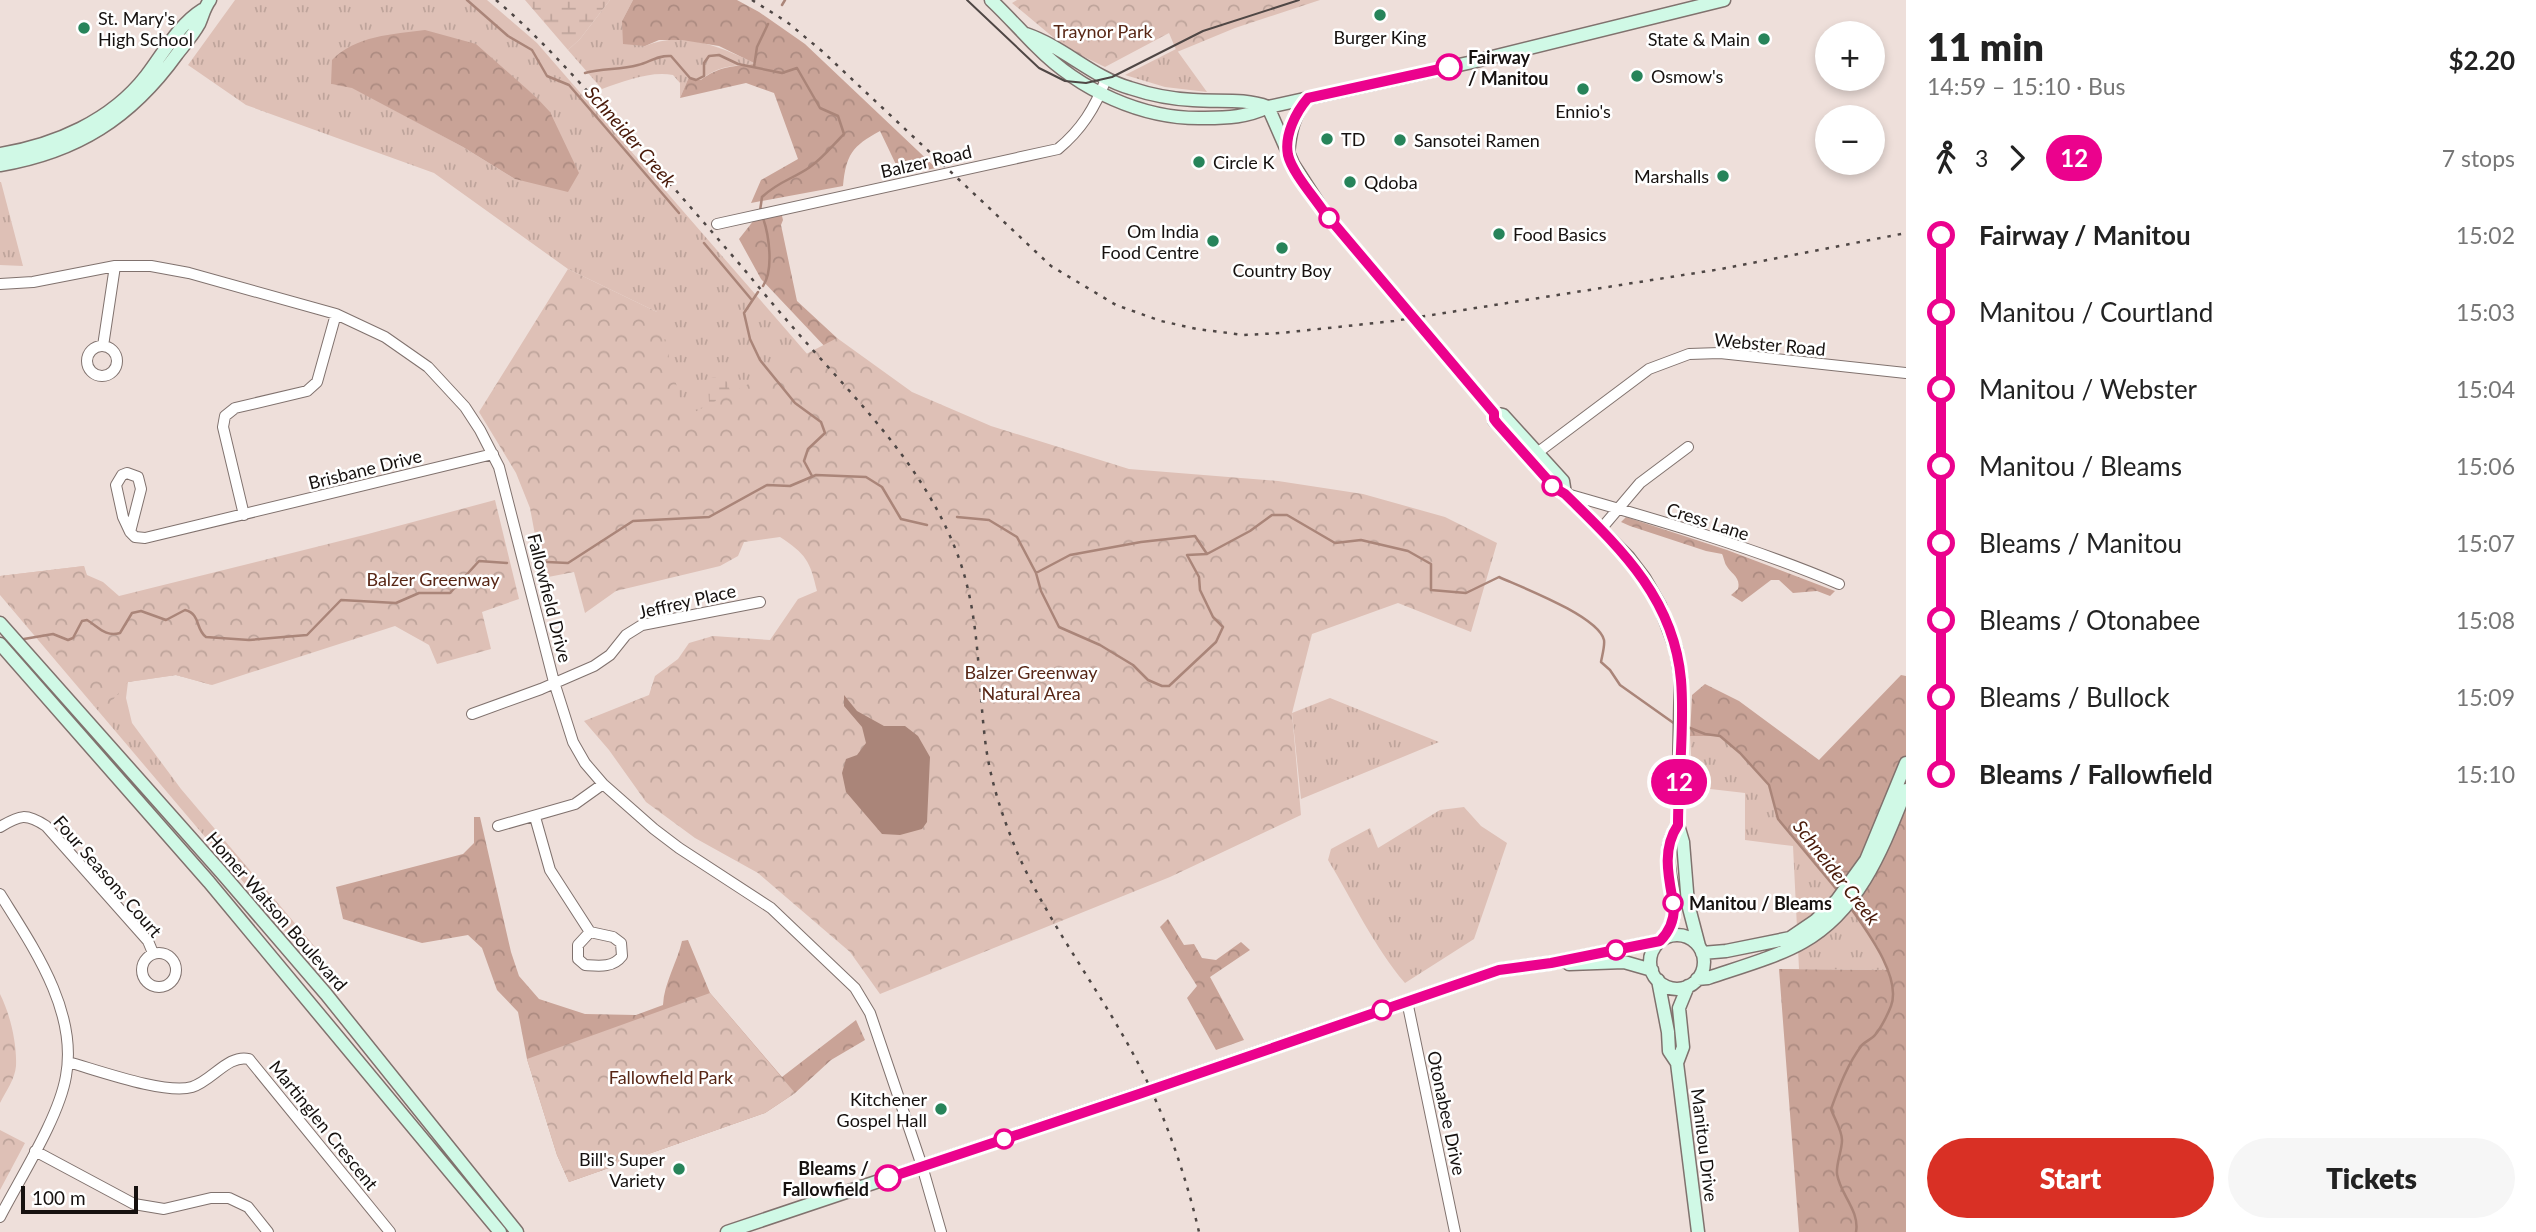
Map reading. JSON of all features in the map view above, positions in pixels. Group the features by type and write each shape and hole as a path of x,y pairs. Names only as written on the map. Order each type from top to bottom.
{"main road":[{"path":"991,0 1036,46 1101,93 1132,108 1196,119 1252,115 1268,107 1724,0"},
{"path":"0,154 59,138 110,110 143,80 190,18 206,5"},
{"path":"0,165 53,152 75,143 118,118 156,81 199,24 206,5"},
{"path":"1026,34 1042,39 1106,79 1158,96 1190,100 1251,101 1268,107 1288,155 1324,212 1494,413 1503,415 1563,481 1565,494"},
{"path":"1288,155 1292,125 1297,112 1308,98"},
{"path":"1494,413 1494,419 1527,459 1601,529 1644,578 1660,606 1676,649 1682,695 1678,825 1683,842 1688,904 1703,967 1693,983"},
{"name":"Homer Watson Boulevard","path":"0,623 326,994 517,1232"},
{"name":"Homer Watson Boulevard","path":"0,644 217,891 500,1232"},
{"path":"1859,880 1906,763"},
{"path":"1551,963 1581,965 1624,962 1655,975 1674,988 1766,958 1802,943 1837,900 1859,880 1887,837 1906,790"},
{"path":"1655,975 1652,954 1674,916 1667,848 1670,836 1678,825"},
{"path":"727,1232 1499,970 1551,963 1672,936 1682,936 1700,949 1737,950 1790,938 1818,925"},
{"name":"Manitou Drive","path":"1655,975 1668,1032 1669,1051 1677,1063 1698,1232"},
{"name":"Manitou Drive","path":"1677,1063 1683,1047 1679,1008 1693,983"}],"street":[{"name":"Balzer Road","path":"717,224 1058,149 1078,132 1101,93 1106,79"},
{"name":"Fallowfield Drive","path":"0,284 33,282 115,265 151,266 189,273 336,314 385,337 428,368 465,407 493,454 511,506 554,682 573,742 585,763 603,784 679,848 771,908 855,988 870,1013 922,1166 941,1232"},
{"path":"103,346 115,265"},
{"path":"244,515 223,427 225,415 235,408 307,391 313,387 317,382 336,314"},
{"name":"Webster Road","path":"1537,453 1649,369 1689,354 1720,353 1906,373"},
{"path":"1601,529 1640,483 1688,447"},
{"name":"Brisbane Drive","path":"130,532 135,537 145,538 493,454"},
{"path":"127,473 138,477 141,488 130,532 122,517 116,485 122,475 127,473"},
{"name":"Cress Lane","path":"1565,494 1618,509 1839,584"},
{"name":"Jeffrey Place","path":"472,714 541,689 601,662 626,635 642,625 761,602"},
{"path":"498,826 575,804 603,784"},
{"name":"Four Seasons Court","path":"0,827 16,818 31,817 46,826 148,941 153,953"},
{"path":"535,817 550,870 590,932 612,937 621,943 622,956 618,961 600,966 585,965 578,959 578,945 590,932"},
{"path":"0,894 55,990 66,1033 68,1062 59,1099 0,1216"},
{"name":"Otonabee Drive","path":"1407,1001 1455,1232"},
{"name":"Martinglen Crescent","path":"68,1062 170,1089 191,1088 206,1081 236,1058 249,1059 390,1232"},
{"path":"35,1151 134,1204 164,1209 211,1198 229,1198 248,1207 268,1232"}],"green space":[{"path":"235,0 487,0 537,43 835,386 908,549 560,492 657,312 568,269 434,173 246,105 188,65","holes":["512,77 536,97 515,179 463,147 352,87 331,84"]},
{"path":"525,0 610,0 580,39 568,50"},
{"path":"610,0 633,0 622,21 645,46 688,40 717,47 758,65 728,67 701,80 689,77 680,98 680,83 673,75 646,76 602,89 568,50 580,39"},
{"path":"633,0 737,0 759,12 805,44 936,168 901,175 880,131 852,153 846,166 843,186 751,203 761,180 798,159 774,93 746,83 680,98 689,77 701,80 721,69 756,64 719,46 682,40 659,40 645,46 623,44 622,21"},
{"name":"Traynor Park","path":"1017,0 1320,0 1235,28 1177,52 1169,33 1105,67 1066,48 1012,3"},
{"path":"425,30 476,44 550,112 579,173 568,192 515,179 463,147 352,88 331,84 332,60 341,52 363,41"},
{"path":"1176,49 1207,92 1165,87 1125,75"},
{"path":"1,182 23,266 0,265"},
{"path":"781,212 781,225 797,301 837,338 844,350 829,351 761,279 739,239 754,220"},
{"name":"Balzer Greenway Natural Area","path":"568,269 657,312 685,417 837,338 912,392 991,426 1129,469 1278,481 1363,494 1445,517 1497,543 1471,632 1398,603 1312,634 1292,713 1301,815 1170,877 880,994 850,952 758,873 695,838 646,802 609,750 584,721 649,695 655,676 678,659 689,643 713,636 770,640 798,599 817,591 806,559 780,537 744,542 738,556 720,566 616,591 585,613 574,572 543,578 530,508 516,473 479,412"},
{"path":"725,377 739,415 710,425 708,380"},
{"name":"Balzer Greenway","path":"495,500 519,599 482,612 491,649 437,664 429,645 395,626 212,685 176,675 128,682 106,708 0,594 0,576 84,566 87,575 103,582 119,596"},
{"path":"1626,517 1727,550 1835,591 1830,596 1817,591 1793,593 1779,580 1771,580 1742,602 1731,595 1738,589 1738,581 1726,565 1722,554 1621,522"},
{"path":"84,566 86,575 172,666 212,685 176,675 128,682 126,698 132,723 181,789 321,954 311,962 0,595 0,576"},
{"path":"1901,675 1906,676 1906,1232 1799,1232 1779,969 1887,970 1878,947 1833,883 1778,819 1769,785 1740,753 1720,736 1690,736 1692,695 1705,684 1739,701 1819,760"},
{"path":"1330,698 1439,742 1301,799 1292,713"},
{"path":"1690,736 1720,736 1740,753 1769,785 1778,819 1833,883 1878,947 1887,970 1799,969 1793,846 1745,840 1745,793 1693,787"},
{"path":"1464,807 1481,826 1507,843 1474,939 1405,983 1374,939 1328,860 1331,849 1370,828 1378,848 1440,810"},
{"path":"474,817 480,817 519,976 539,999 585,1014 636,1015 663,1005 682,941 688,940 710,993 782,1077 856,1020 865,1040 831,1060 795,1093 765,1113 569,1182 557,1155 527,1059 518,1012 497,990 482,948 468,935 422,943 343,919 336,887 463,854 474,843"},
{"path":"1168,919 1184,945 1194,944 1202,958 1216,960 1241,942 1250,950 1210,977 1244,1040 1216,1050 1187,998 1197,986 1160,927"},
{"name":"Fallowfield Park","path":"710,993 795,1093 765,1113 569,1182 557,1155 527,1059"},
{"path":"0,994 12,1029 16,1066 14,1076 0,1103"},
{"path":"0,1130 25,1143 0,1190"}],"shaded area":[{"path":"844,695 857,711 884,726 905,726 918,736 930,757 927,822 922,829 900,835 882,834 846,792 842,773 846,759 857,755 866,743 862,727 844,706"}],"waterway":[{"name":"Schneider Creek","path":"467,0 508,36 532,50 547,76 569,85 679,213"},
{"path":"782,5 785,0"},
{"path":"754,67 757,47 768,24"},
{"name":"Schneider Creek","path":"585,73 631,67 666,56 671,56 690,78 696,80 704,76 704,63 709,56 719,55 738,64 782,73 797,68 820,108 838,116 844,134 815,163 762,197 760,211"},
{"name":"Schneider Creek","path":"763,218 769,243 768,271 763,286"},
{"name":"Schneider Creek","path":"704,243 751,299"},
{"name":"Schneider Creek","path":"758,292 744,313 750,339 760,360 795,403 821,422 825,433 808,449 804,461 812,476"},
{"path":"547,562 568,563 633,521 709,517 767,485 790,486 816,475 866,477 882,487 901,519 927,525"},
{"name":"Schneider Creek","path":"957,517 989,520 1017,537 1059,627 1100,645 1133,665 1148,680 1162,686 1169,686 1216,642 1223,627 1213,617 1200,590 1199,577 1187,555 1207,554 1250,531 1272,515 1287,515 1335,543 1361,540 1408,551 1431,564 1431,590 1466,593 1499,577 1558,603 1599,631 1604,640 1601,662 1620,685 1675,724"},
{"name":"Schneider Creek","path":"1036,573 1070,555 1141,542 1195,536 1207,554"},
{"path":"24,639 53,634 68,640 73,638 82,621 87,620 106,632 115,634 120,633 132,613 141,611 166,620 185,610 196,618 206,637 249,640 307,635 341,600 396,603 419,593 450,593 479,561 507,563"},
{"name":"Schneider Creek","path":"1685,726 1705,734 1720,736 1740,753 1769,785 1778,819 1838,891"},
{"name":"Schneider Creek","path":"1850,907 1881,954 1893,994 1884,1021 1875,1035 1862,1045 1852,1059 1831,1109 1842,1136 1837,1174 1853,1210 1856,1232"}],"tram line":[{"path":"967,0 1039,68 1065,81 1086,83 1112,77 1203,31 1299,0"}],"railway":[{"path":"496,0 568,70 679,194 885,432 932,501 946,526 965,577 974,625 988,760 1007,826 1030,880 1125,1040 1149,1086 1174,1148 1199,1232"},
{"path":"752,0 787,22 823,52 1051,266 1116,305 1161,321 1197,329 1244,335 1394,321 1721,269 1906,233"}],"bus line":[{"name":"12","path":"888,1178 1499,970 1631,948 1660,941 1669,929 1674,907 1667,848 1670,836 1678,825 1682,695 1676,649 1660,606 1628,557 1565,494 1555,488 1497,423 1494,413 1324,212 1288,155 1292,125 1297,112 1308,98 1449,67"}],"place":[{"name":"Burger King","path":"1380,15"},
{"name":"St. Mary's High School","path":"84,28"},
{"name":"State & Main","path":"1764,39"},
{"name":"Fairway / Manitou","path":"1449,67"},
{"name":"Osmow's","path":"1637,76"},
{"name":"Ennio's","path":"1583,89"},
{"name":"TD","path":"1327,139"},
{"name":"Sansotei Ramen","path":"1400,140"},
{"name":"Circle K","path":"1199,162"},
{"name":"Marshalls","path":"1723,176"},
{"name":"Qdoba","path":"1350,182"},
{"name":"Food Basics","path":"1499,234"},
{"name":"Om India Food Centre","path":"1213,241"},
{"name":"Country Boy","path":"1282,248"},
{"name":"Manitou / Bleams","path":"1673,903"},
{"name":"Kitchener Gospel Hall","path":"941,1109"},
{"name":"Bill's Super Variety","path":"679,1169"},
{"name":"Bleams / Fallowfield","path":"888,1178"}]}
